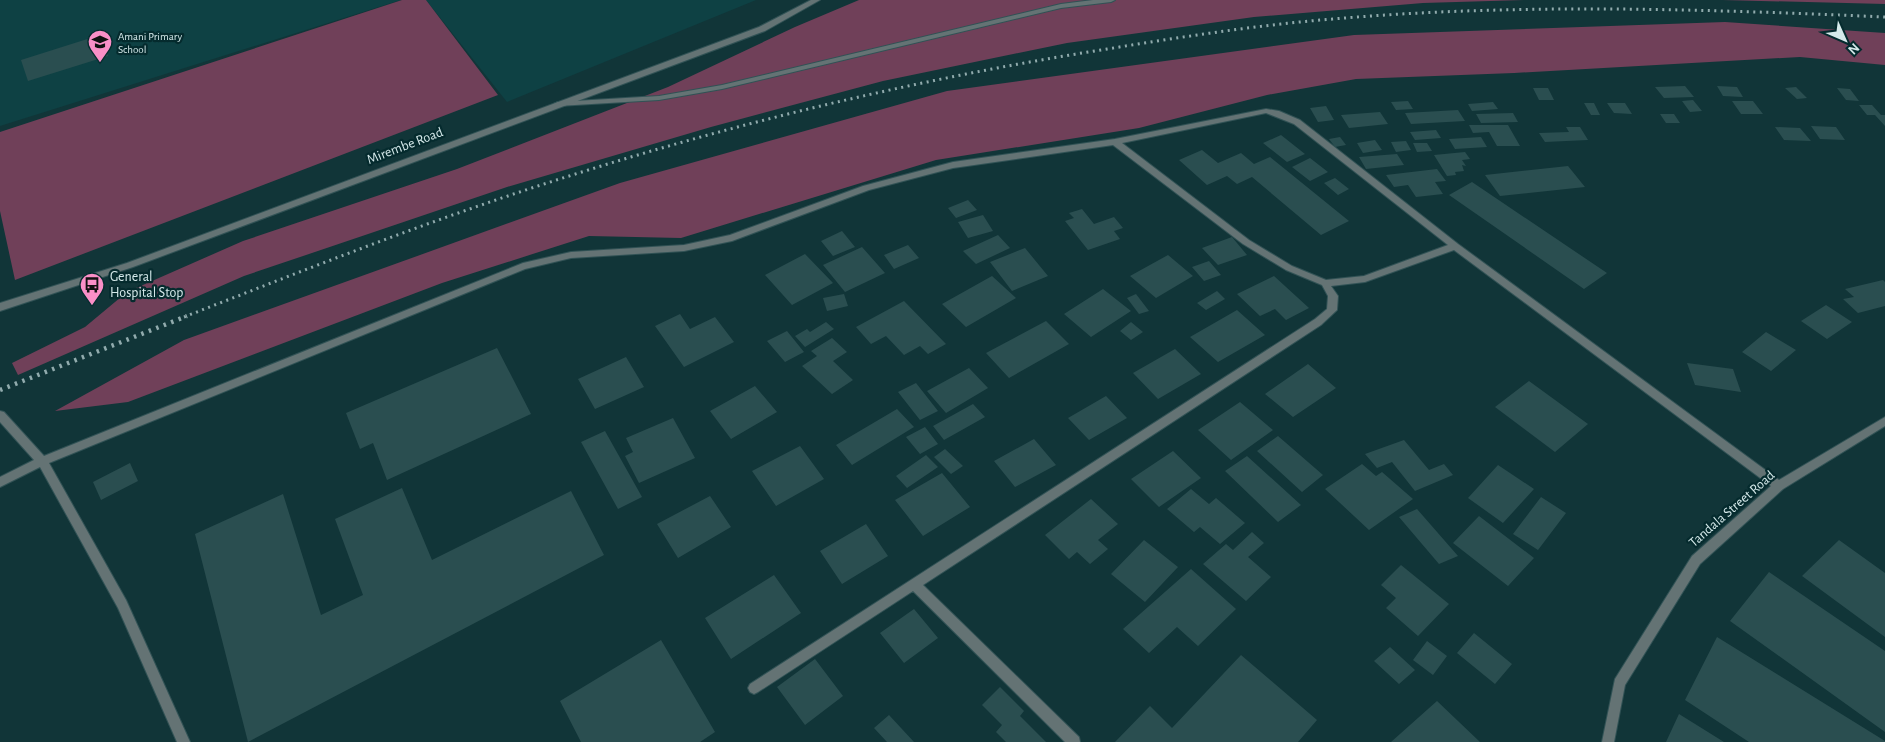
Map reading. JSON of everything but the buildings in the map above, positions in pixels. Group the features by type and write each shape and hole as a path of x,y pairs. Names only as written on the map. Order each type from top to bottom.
{"street":[{"name":"Mirembe Road","path":"0,308 130,265 762,29 816,0"},
{"path":"557,104 659,98 722,87 1061,6 1111,0"},
{"path":"0,482 42,461 523,266 571,256 684,248 732,238 866,188 953,165 1115,142 1254,112 1276,113 1297,122 1455,246 1779,486"},
{"path":"1115,142 1246,242 1289,268 1324,283 1365,279 1455,246"},
{"path":"754,688 1318,322 1332,310 1333,296 1324,283"},
{"path":"0,415 42,461 122,604 184,742"},
{"name":"Tandala Street Road","path":"1608,742 1619,683 1696,560 1779,486 1885,421"},
{"path":"914,584 1074,742"}],"shaded area":[{"name":"Amani Primary School","path":"0,0 401,0 0,126"},
{"path":"402,0 426,0 498,95 15,280 0,211 0,132"},
{"path":"426,0 756,0 507,102"},
{"path":"859,0 1524,0 1423,3 1254,17 1067,43 883,81 711,127 507,187 244,276 18,375 12,363 85,327 127,292 243,241 457,169 668,87 795,27"},
{"path":"1722,0 1885,0 1885,4"},
{"path":"1725,22 1885,33 1885,65 1800,57 1514,73 1356,79 1267,95 1139,128 936,160 681,238 589,236 442,283 128,402 55,411 184,340 620,183 947,91 1354,35"}],"railway":[{"path":"184,317 449,216 640,154 794,112 950,77 1028,62 1248,28 1402,14 1540,9 1609,9 1885,17"},
{"path":"0,390 187,316"}],"place":[{"name":"Amani Primary School","path":"100,63"},
{"name":"General Hospital Stop","path":"92,306"}]}
